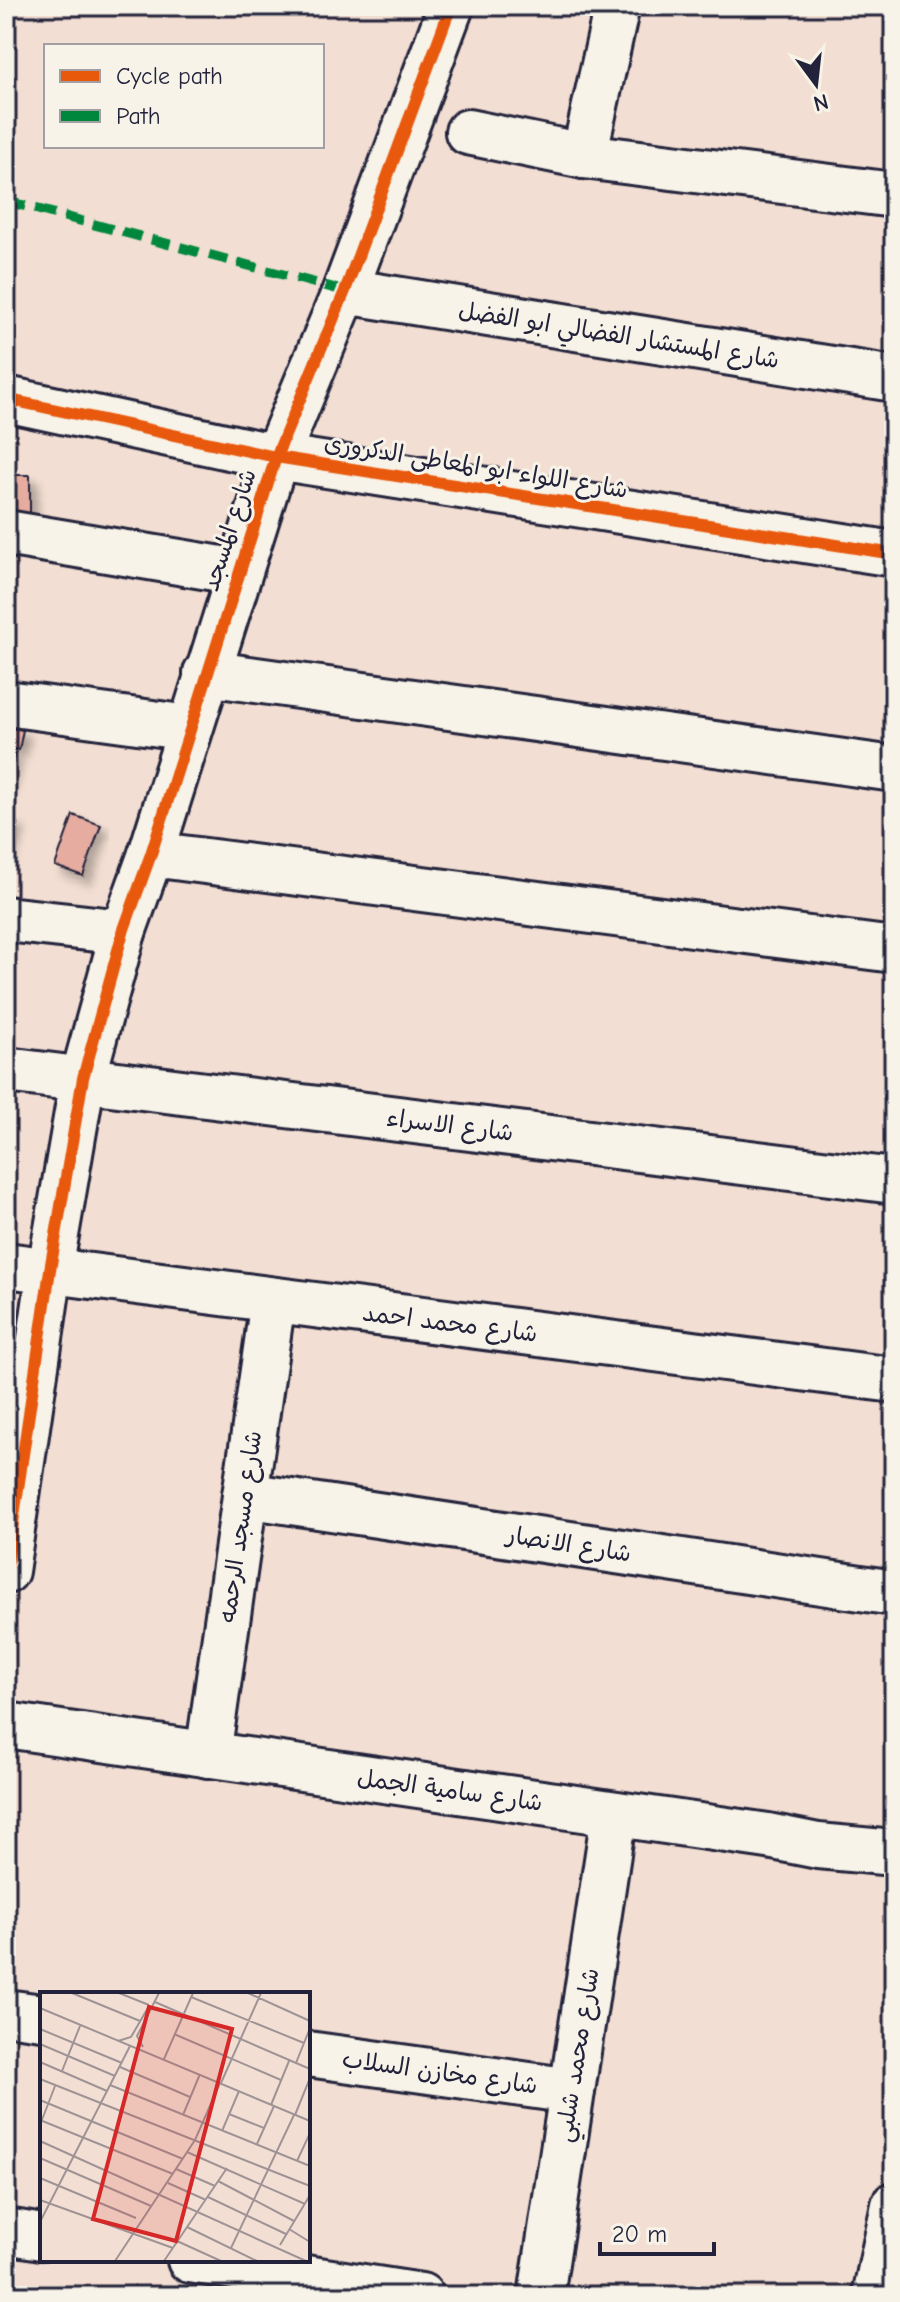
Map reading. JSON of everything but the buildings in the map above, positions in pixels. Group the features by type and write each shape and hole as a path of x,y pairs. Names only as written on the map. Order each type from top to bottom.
{"street":[{"name":"شارع المسجد","path":"6,1571 50,1270 83,1078 123,932 151,854 276,457 345,291 451,6"},
{"path":"584,156 617,6"},
{"path":"468,132 584,156 894,195"},
{"name":"شارع المستشار الفضالي ابو الفضل","path":"345,291 894,379"},
{"name":"شارع اللواء ابو المعاطى الدكرورى","path":"6,399 276,457 894,554"},
{"path":"6,533 239,572"},
{"path":"206,673 894,769"},
{"path":"6,703 189,728"},
{"path":"151,854 894,950"},
{"path":"6,919 123,932"},
{"name":"شارع الاسراء","path":"6,1070 894,1181"},
{"name":"شارع محمد احمد","path":"6,1265 894,1380"},
{"name":"شارع مسجد الرحمه","path":"208,1755 273,1300"},
{"name":"شارع الانصار","path":"245,1495 894,1593"},
{"name":"شارع سامية الجمل","path":"6,1725 818,1846 894,1853"},
{"name":"شارع محمد شلبي","path":"541,2296 614,1814"},
{"path":"734,1832 775,1853 894,1886"},
{"path":"6,2012 40,2017"},
{"name":"شارع مخازن السلاب","path":"310,2054 572,2091"},
{"path":"875,2296 894,2205"},
{"path":"6,2231 40,2237"},
{"path":"203,2262 421,2296"}],"marked path":[{"path":"6,201 345,291"}],"cycle path":[{"path":"6,1571 50,1270 83,1078 123,932 151,854 276,457 345,291 451,6"},
{"path":"6,399 276,457 894,554"}]}
